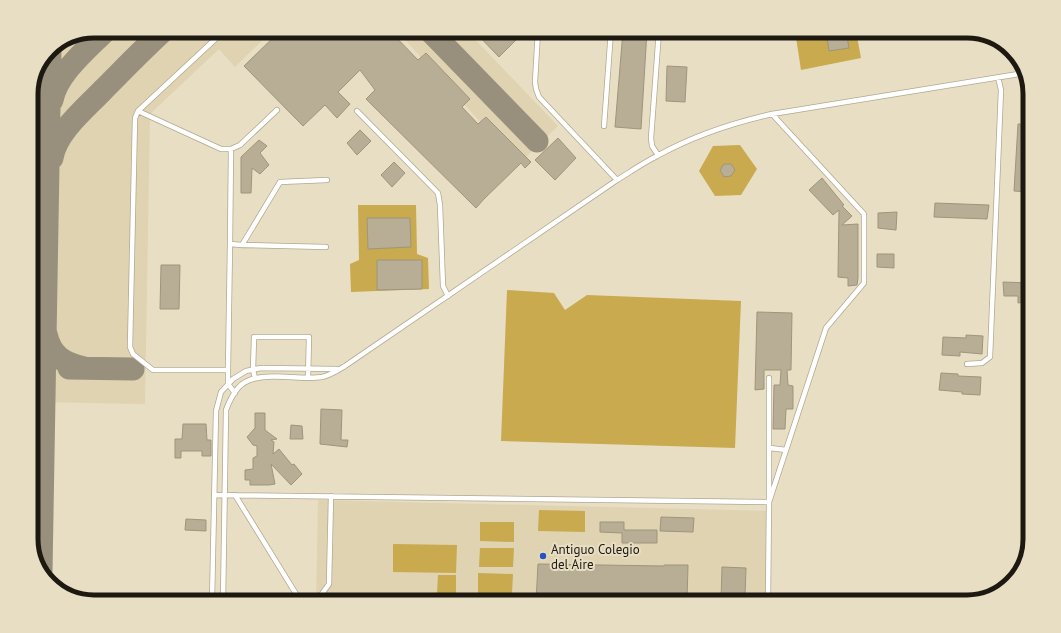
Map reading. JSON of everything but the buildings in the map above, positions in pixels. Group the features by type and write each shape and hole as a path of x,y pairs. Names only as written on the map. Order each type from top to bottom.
{"lane":[{"path":"216,38 138,111 135,118 130,347 133,354 152,370 228,370"},
{"path":"538,38 535,82 539,97 617,180"},
{"path":"604,126 610,38"},
{"path":"658,38 651,138 652,146 658,155"},
{"path":"223,595 226,410 231,398 239,387 251,379 262,377 308,378 331,374 617,180 658,155 717,129 772,114 1019,74"},
{"path":"967,364 982,363 990,357 1001,90 998,77"},
{"path":"138,111 221,149 231,149 240,144 277,110"},
{"path":"357,111 438,193 440,206 443,286 448,296"},
{"path":"769,502 826,328 864,283 864,214 772,114"},
{"path":"231,149 228,384 235,393"},
{"path":"242,245 280,182 327,180"},
{"path":"230,244 326,247"},
{"path":"255,378 253,370 254,337 309,337 308,378"},
{"path":"212,595 216,411 221,392 233,379 246,371 261,368 339,369"},
{"path":"768,595 770,448 769,378"},
{"path":"770,448 786,450"},
{"path":"214,495 769,502"},
{"path":"234,495 297,595"},
{"path":"321,595 329,584 331,496"}],"shaded area":[{"path":"86,38 265,38 235,67 219,49 150,114 145,404 38,402 38,181 40,79 50,60 66,45"},
{"path":"403,38 474,38 558,126 519,164"},
{"path":"796,38 857,38 861,58 801,70"},
{"path":"740,145 757,169 741,195 715,196 699,171 713,146"},
{"path":"358,205 416,205 417,254 428,258 429,289 351,292 350,264 359,260"},
{"path":"507,290 554,293 565,310 587,295 741,301 735,448 501,441"},
{"name":"Antiguo Colegio del Aire","path":"318,500 770,511 768,595 316,595"},
{"path":"539,510 585,511 585,532 538,531"},
{"path":"480,522 514,522 514,542 480,541"},
{"path":"393,544 457,545 456,573 393,572"},
{"path":"480,548 514,548 513,567 479,567"},
{"path":"478,573 513,574 512,593 478,593"},
{"path":"438,575 456,575 456,594 437,594"}],"taxiway":[{"path":"52,100 55,90 66,72 81,54 98,38"},
{"path":"52,158 59,139 65,130 80,113 156,38"},
{"path":"437,38 537,141"},
{"path":"41,558 50,60"},
{"path":"46,334 51,348 59,357 70,364 84,368"},
{"path":"69,368 133,369"}],"place":[{"name":"Antiguo Colegio del Aire","path":"543,556"}]}
